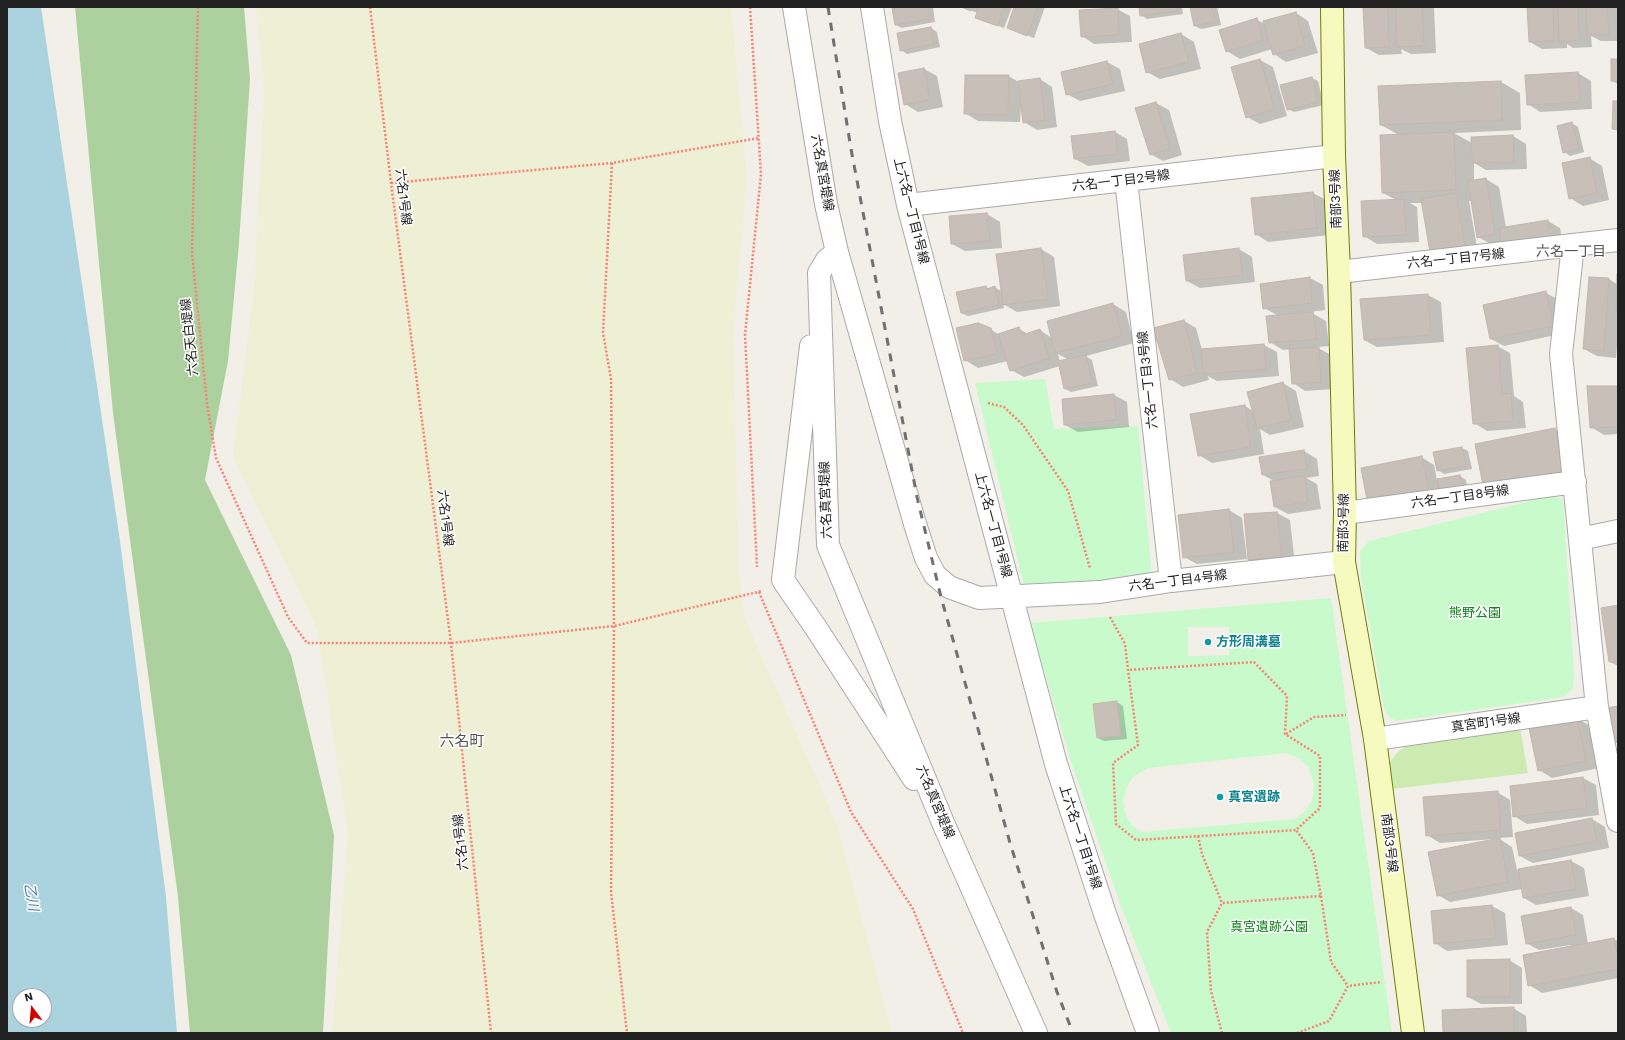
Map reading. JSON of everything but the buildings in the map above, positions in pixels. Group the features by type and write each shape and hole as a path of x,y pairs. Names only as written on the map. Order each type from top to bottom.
{"street":[{"name":"六名真宮堤線","path":"794,7 826,204 837,252 926,558 935,575 949,587 979,598 1012,597"},
{"name":"上六名一丁目1号線","path":"872,7 890,121 908,205 1056,764 1105,914 1148,1033"},
{"name":"南部3号線","path":"1332,7 1334,156 1339,272 1345,513 1344,562 1375,739 1413,1033"},
{"name":"六名一丁目2号線","path":"908,205 1334,156"},
{"name":"六名一丁目3号線","path":"1126,180 1171,581"},
{"name":"六名一丁目7号線","path":"1339,272 1618,240"},
{"path":"1573,246 1561,354 1597,707 1618,820"},
{"path":"837,252 827,260 820,273 783,580 816,628 944,825"},
{"name":"六名真宮堤線","path":"820,273 828,545 944,825 1036,1033"},
{"name":"六名一丁目8号線","path":"1345,513 1574,482"},
{"path":"1580,539 1618,531"},
{"name":"六名一丁目4号線","path":"1012,597 1100,592 1171,581 1344,562"},
{"name":"真宮町1号線","path":"1375,739 1597,707"}],"path":[{"name":"六名天白堤線","path":"198,7 192,253 208,412 216,458 288,617 307,644 451,643"},
{"name":"六名1号線","path":"370,7 391,183 451,643 491,1033"},
{"path":"391,183 612,163 759,138"},
{"path":"612,163 603,333 611,379 614,626 611,892 627,1033"},
{"path":"961,406 980,403 1004,407 1023,425 1068,491 1094,584 1100,592 1110,616 1125,644 1138,745 1113,763 1116,824 1136,840 1296,830 1320,808 1320,756 1285,734"},
{"path":"451,643 614,626 759,593"},
{"path":"1128,670 1254,662 1287,696 1285,734"},
{"path":"1285,734 1314,717 1370,713"},
{"path":"1296,830 1313,853 1331,962 1348,986"},
{"path":"1198,836 1202,854 1222,903 1208,932 1211,992 1222,1033"},
{"path":"1222,903 1321,896"},
{"path":"1348,986 1406,978"},
{"path":"1297,1033 1329,1021 1348,986"}],"green space":[{"path":"75,7 244,7 250,79 239,243 228,361 205,480 291,655 334,835 323,1033 190,1033 178,897 113,413"},
{"path":"256,7 731,7 747,178 733,336 739,574 745,619 837,824 892,1033 332,1033 348,834 317,629 233,456 254,287 264,92"},
{"path":"1045,379 1054,429 1138,426 1152,578 1025,590 975,383"},
{"name":"熊野公園","path":"1550,496 1563,499 1574,675 1573,689 1564,697 1396,721 1388,716 1384,708 1361,577 1360,551 1369,541"},
{"name":"真宮遺跡公園","path":"1331,598 1392,1033 1171,1033 1122,909 1073,768 1030,623","holes":["1188,627 1229,627 1229,655 1188,656","1117,701 1121,736 1097,738 1093,704","1286,753 1300,759 1309,768 1314,784 1312,801 1303,813 1295,819 1141,832 1132,825 1127,818 1123,803 1126,788 1134,776 1148,768"]},
{"path":"1519,723 1528,773 1392,789 1390,762 1397,753 1407,745"}],"water":[{"name":"乙川","path":"7,7 41,7 120,541 166,897 177,1033 7,1033"}],"railway":[{"path":"828,7 851,149 917,497 941,597 1010,843 1057,992 1073,1033"}],"place":[{"name":"方形周溝墓","path":"1208,642"},
{"name":"真宮遺跡","path":"1220,797"}],"district":[{"name":"六名一丁目","path":"1571,252"},
{"name":"六名町","path":"462,742"}]}
